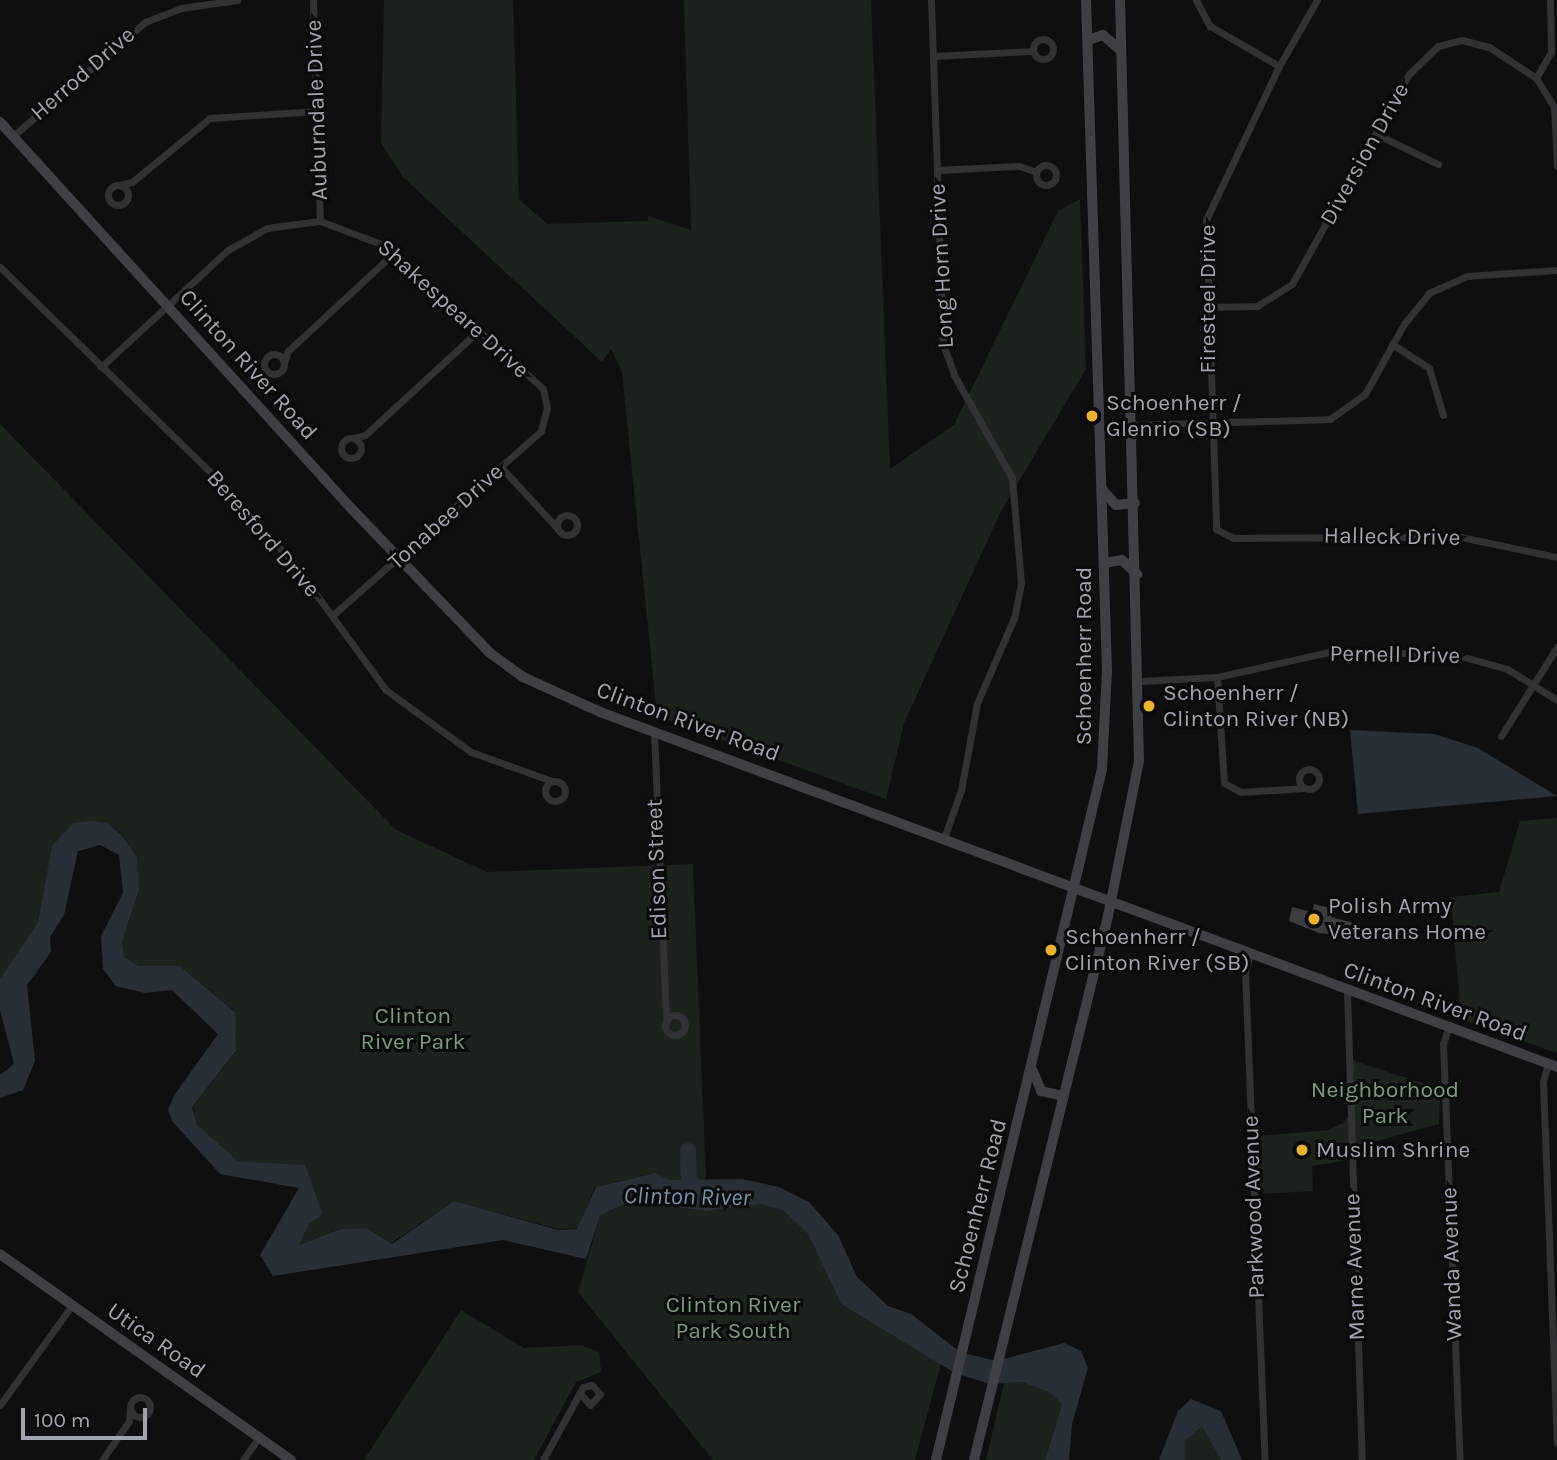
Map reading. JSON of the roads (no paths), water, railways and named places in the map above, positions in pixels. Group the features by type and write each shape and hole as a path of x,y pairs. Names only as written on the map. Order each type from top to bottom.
{"main road":[{"name":"Schoenherr Road","path":"936,1460 1076,887 1104,750 1104,562 1086,0"},
{"path":"974,1460 1111,901 1136,779 1140,681 1120,0"},
{"path":"1088,40 1109,37 1121,53"},
{"name":"Clinton River Road","path":"0,122 402,558 512,670 654,731 1553,1065"},
{"path":"1102,488 1116,505 1135,503"},
{"path":"1104,562 1122,560 1137,574"},
{"path":"1032,1065 1041,1091 1063,1096"},
{"name":"Utica Road","path":"0,1254 291,1460"}],"street":[{"name":"Herrod Drive","path":"13,136 145,22 181,8 237,0"},
{"name":"Auburndale Drive","path":"313,0 320,221"},
{"name":"Long Horn Drive","path":"931,0 943,344 954,375 1016,489 1021,583 1014,618 977,703 961,790 944,838"},
{"path":"1196,0 1210,26 1279,66"},
{"name":"Firesteel Drive","path":"1225,536 1213,520 1204,234 1210,202 1279,66 1317,0"},
{"path":"1550,0 1551,52 1536,78 1553,107 1557,166"},
{"name":"Diversion Drive","path":"1207,307 1257,306 1283,294 1418,61 1438,46 1462,40 1489,47 1536,78"},
{"path":"933,55 1033,51"},
{"path":"132,182 129,194 122,204 110,201 109,191 132,182 210,118 317,111"},
{"path":"1376,134 1438,164"},
{"path":"937,170 1019,166 1036,172"},
{"path":"120,185 129,194"},
{"name":"Shakespeare Drive","path":"101,367 249,236 287,223 320,221 365,233 395,252 543,389 548,408"},
{"path":"288,351 277,373 265,369 266,357 288,351 395,252"},
{"name":"Beresford Drive","path":"0,267 222,484 294,564 373,677 427,725 502,767 552,781"},
{"path":"1132,425 1317,420 1345,413 1365,394 1419,302 1449,282 1487,272 1557,270"},
{"path":"365,435 355,458 345,456 342,445 365,435 479,330"},
{"path":"1392,344 1429,368 1443,415"},
{"path":"276,354 284,363"},
{"name":"Tonabee Drive","path":"332,616 402,558 541,430 548,408"},
{"path":"353,438 362,447"},
{"path":"501,467 557,527 567,535 576,527 572,516 549,518"},
{"path":"557,527 562,516"},
{"name":"Halleck Drive","path":"1225,536 1461,537 1557,557"},
{"path":"1501,736 1557,648"},
{"name":"Pernell Drive","path":"1140,681 1217,677 1329,652 1412,653 1471,657 1534,685 1557,700"},
{"path":"1217,677 1224,783 1241,792 1295,786 1305,788 1317,785 1317,773 1309,769 1295,786"},
{"name":"Edison Street","path":"654,731 666,1022"},
{"path":"536,777 545,792 553,801 565,796 562,783 552,781 545,792"},
{"path":"1300,777 1305,788"},
{"name":"Parkwood Avenue","path":"1250,954 1245,971 1265,1460"},
{"name":"Marne Avenue","path":"1347,990 1363,1460"},
{"path":"664,1008 676,1014 685,1022 683,1031 671,1034 666,1022 676,1014"},
{"name":"Wanda Avenue","path":"1448,1028 1443,1044 1460,1460"},
{"path":"1553,1065 1543,1082 1557,1443"},
{"path":"0,1405 72,1305"},
{"path":"543,1460 580,1393 589,1385 600,1391 596,1403 576,1404"},
{"path":"580,1393 586,1404"},
{"path":"102,1460 129,1421 134,1398 146,1399 149,1412 129,1421"},
{"path":"130,1410 140,1417"},
{"path":"243,1460 259,1437"}],"water":[{"path":"1350,730 1434,734 1478,748 1557,796 1358,814"},
{"name":"Clinton River","path":"73,823 106,823 122,835 137,858 139,890 122,941 124,957 139,966 180,966 235,1012 236,1051 192,1107 197,1125 238,1161 305,1165 323,1214 309,1224 299,1245 340,1229 367,1228 392,1244 454,1201 558,1230 577,1229 596,1187 655,1173 670,1180 742,1179 779,1187 809,1202 838,1235 857,1277 888,1306 911,1314 960,1352 996,1361 1064,1343 1081,1351 1088,1368 1072,1424 1069,1460 1045,1460 1062,1405 1051,1393 1022,1382 990,1384 955,1373 841,1304 808,1234 784,1211 761,1204 706,1211 630,1201 600,1216 586,1259 503,1240 273,1276 260,1255 299,1188 220,1174 173,1122 168,1110 175,1094 218,1034 172,990 145,993 116,986 103,969 101,936 123,893 119,855 100,845 78,851 64,915 50,937 51,952 27,985 35,1061 23,1090 0,1098 0,1075 14,1064 0,1010 0,979 38,922 52,846"},
{"path":"1191,1399 1221,1411 1242,1460 1221,1460 1202,1426 1185,1441 1185,1460 1159,1460 1178,1411"}],"waterway":[{"name":"Clinton River","path":"688,1151 689,1179 701,1197"}],"place":[{"name":"Schoenherr / Glenrio (SB)","path":"1092,416"},
{"name":"Schoenherr / Clinton River (NB)","path":"1149,706"},
{"name":"Polish Army Veterans Home","path":"1314,919"},
{"name":"Schoenherr / Clinton River (SB)","path":"1051,950"},
{"name":"Muslim Shrine","path":"1302,1150"}],"park label":[{"name":"Clinton River Park","path":"413,1029"},
{"name":"Neighborhood Park","path":"1385,1103"},
{"name":"Clinton River Park South","path":"733,1318"}]}
